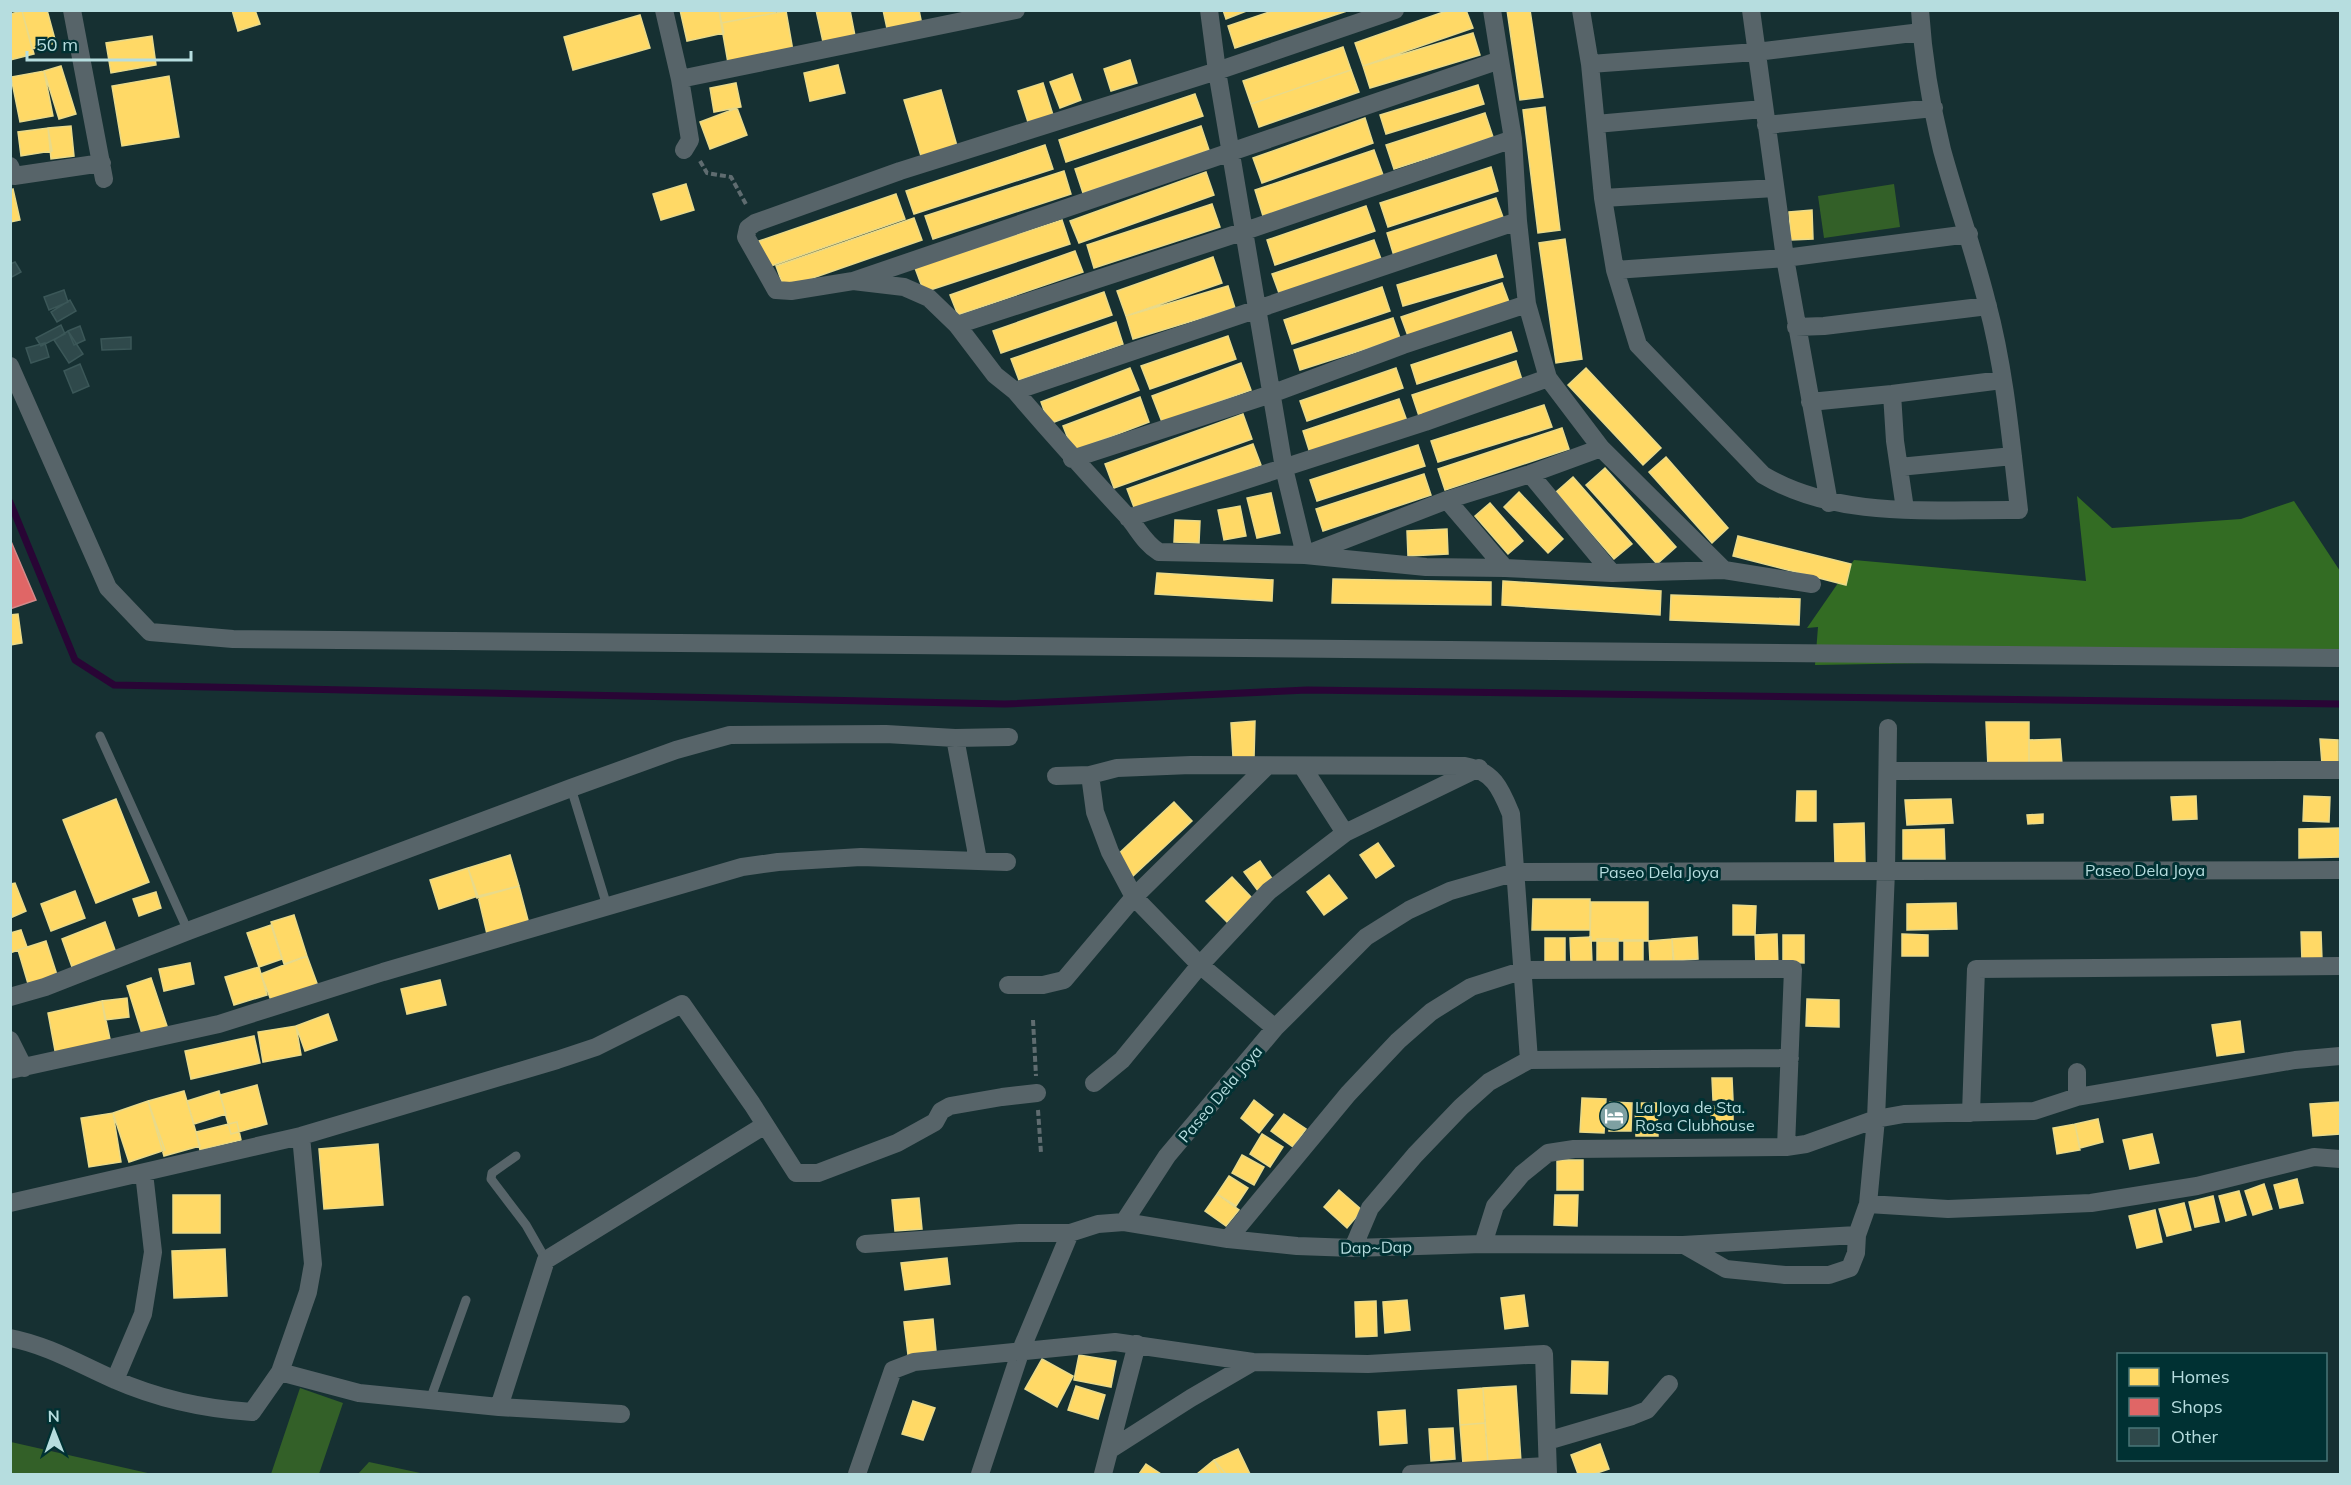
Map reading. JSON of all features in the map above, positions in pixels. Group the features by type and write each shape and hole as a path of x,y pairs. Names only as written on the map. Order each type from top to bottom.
{"street":[{"path":"10,166 14,176 103,171 72,10"},
{"path":"664,10 680,79 687,145"},
{"path":"680,79 1016,10"},
{"path":"1209,10 1217,71 1284,468 1305,555"},
{"path":"1395,10 1217,71 900,171 755,223 748,228 746,237 776,290 790,291 853,281 1500,60"},
{"path":"1492,10 1513,139 1518,221 1527,304 1548,378 1601,448 1724,570"},
{"path":"1581,10 1590,64 1603,198 1616,270 1638,345 1763,475 1786,489 1829,503 1905,509 2019,510 2002,380 1988,306 1969,234 1942,150 1921,32 1920,10"},
{"path":"1751,10 1785,258 1829,503"},
{"path":"1590,64 1756,52 1921,32"},
{"path":"1596,124 1934,108"},
{"path":"957,325 1245,231 1513,139"},
{"path":"1603,198 1775,188"},
{"path":"1015,391 1518,221"},
{"path":"1616,270 1785,258 1969,234"},
{"path":"853,281 904,287 929,298 957,325 995,375 1015,391 1072,459 1128,518 1149,546 1159,552 1305,555 1426,567 1612,573 1724,570 1812,584"},
{"path":"1072,459 1271,394 1403,345 1527,304"},
{"path":"1796,327 1824,326 1988,306"},
{"path":"10,366 108,588 150,632 233,639 2340,658"},
{"path":"1128,518 1284,468 1548,378"},
{"path":"1810,402 2002,380"},
{"path":"1892,394 1905,509"},
{"path":"1305,555 1447,500 1530,474 1601,448"},
{"path":"1899,467 2013,456"},
{"path":"1530,474 1612,573"},
{"path":"1447,500 1505,568"},
{"path":"1683,1245 1726,1269 1785,1275 1829,1275 1850,1268 1856,1253 1857,1235 1868,1204 1876,1119 1886,871 1888,728"},
{"path":"10,997 45,987 571,788 676,750 730,735 886,734 955,738 1008,737"},
{"path":"955,738 978,860"},
{"path":"1056,776 1090,775 1117,768 1191,765 1465,766 1479,768 1500,787 1511,814 1529,1060"},
{"path":"1302,766 1345,833"},
{"path":"1008,985 1043,985 1064,980 1134,897 1266,767"},
{"path":"1094,1083 1122,1060 1200,965 1269,891 1345,833 1479,768"},
{"path":"1888,771 2340,770"},
{"path":"1090,775 1095,812 1110,852 1134,897 1200,965 1275,1029"},
{"path":"10,1040 17,1069 219,1024 383,972 742,867 778,862 861,857 1007,862"},
{"name":"Paseo Dela Joya","path":"1124,1222 1167,1156 1275,1029 1366,937 1409,910 1450,891 1516,872 2340,870"},
{"path":"1971,1113 1977,969 2340,966"},
{"path":"1228,1239 1348,1094 1398,1041 1431,1012 1471,987 1524,970 1793,969 1786,1147"},
{"path":"10,1203 301,1136 596,1047 682,1004 796,1173 818,1173 917,1134 935,1122 941,1111 950,1106 1002,1096 1037,1093"},
{"path":"1483,1244 1495,1206 1522,1174 1548,1153 1574,1149 1786,1147 1806,1144 1876,1119 1904,1114 2034,1111 2077,1097 2295,1060 2340,1056"},
{"path":"1353,1248 1371,1208 1415,1155 1461,1107 1489,1082 1529,1060 1790,1058"},
{"path":"2077,1072 2077,1097"},
{"path":"499,1407 546,1260 765,1125"},
{"path":"10,1338 34,1342 115,1380 162,1395 219,1410 252,1412 280,1372 308,1292 313,1264 301,1136"},
{"path":"1868,1204 1947,1209 2091,1203 2197,1186 2314,1157 2340,1159"},
{"path":"115,1380 143,1314 153,1252 144,1173"},
{"name":"Dap~Dap","path":"865,1244 1019,1233 1070,1233 1098,1224 1124,1222 1228,1239 1297,1246 1353,1248 1483,1244 1683,1245 1857,1235"},
{"path":"980,1474 1021,1350 1070,1233"},
{"path":"857,1474 893,1370 914,1362 1115,1342 1253,1362 1368,1364 1544,1354 1547,1470 1411,1474"},
{"path":"1103,1474 1137,1344"},
{"path":"1111,1449 1253,1362"},
{"path":"280,1372 359,1393 499,1407 621,1414"},
{"path":"1547,1441 1647,1410 1669,1384"}],"lane":[{"path":"100,736 188,931"},
{"path":"571,788 607,906"},
{"path":"516,1156 492,1173 491,1179 526,1225 546,1260"},
{"path":"430,1400 466,1300"}],"path":[{"path":"687,145 696,154 707,173 731,177 755,223"}],"green space":[{"path":"1894,184 1900,227 1824,238 1818,196"},
{"path":"2077,496 2112,528 2241,519 2294,501 2340,571 2340,656 1815,665 1818,627 1807,628 1854,560 2086,581"},
{"path":"300,1388 343,1403 319,1474 271,1474"},
{"path":"11,1442 152,1474 11,1474"},
{"path":"369,1462 425,1474 358,1474"}],"building: Homes":[{"path":"47,10 56,43 32,49 22,11"},
{"path":"232,10 255,10 260,24 238,31"},
{"path":"680,10 719,10 724,33 687,41"},
{"path":"719,10 774,10 775,13 721,23"},
{"path":"816,10 850,10 855,36 823,42"},
{"path":"883,10 919,10 922,25 888,33"},
{"path":"1223,10 1249,10 1226,19"},
{"path":"1275,10 1350,10 1235,48 1228,26"},
{"path":"1449,10 1466,10 1473,28 1363,66 1355,43"},
{"path":"1507,10 1530,10 1543,97 1520,100"},
{"path":"22,11 34,54 10,60 10,14"},
{"path":"786,11 793,51 728,63 721,23"},
{"path":"640,15 650,48 573,70 564,37"},
{"path":"1473,33 1480,55 1370,88 1363,66"},
{"path":"152,36 156,65 111,73 106,43"},
{"path":"1343,47 1351,70 1251,104 1243,81"},
{"path":"1130,60 1137,83 1111,91 1104,69"},
{"path":"838,65 845,93 810,101 804,73"},
{"path":"61,66 76,114 59,119 44,71"},
{"path":"1351,70 1359,92 1259,127 1251,104"},
{"path":"44,71 53,116 20,122 11,77"},
{"path":"1072,74 1081,100 1060,108 1050,82"},
{"path":"169,76 179,137 122,146 112,86"},
{"path":"736,83 741,107 714,112 710,88"},
{"path":"1043,83 1053,115 1028,122 1018,91"},
{"path":"1478,85 1484,104 1386,134 1380,115"},
{"path":"941,90 957,146 921,156 904,100"},
{"path":"1195,94 1203,116 1066,162 1059,140"},
{"path":"1545,107 1560,230 1538,233 1523,110"},
{"path":"737,108 747,135 710,149 700,122"},
{"path":"1485,113 1493,137 1394,169 1386,145"},
{"path":"1365,118 1373,143 1262,183 1253,158"},
{"path":"71,126 74,156 51,159 48,128"},
{"path":"1201,126 1209,150 1083,193 1075,169"},
{"path":"48,128 52,151 21,156 18,132"},
{"path":"1045,145 1053,169 914,214 906,191"},
{"path":"1374,150 1383,175 1263,216 1255,190"},
{"path":"1491,167 1498,191 1388,227 1380,203"},
{"path":"1064,171 1071,194 933,239 925,216"},
{"path":"1206,172 1214,195 1079,243 1070,221"},
{"path":"686,184 694,210 661,220 653,194"},
{"path":"13,189 20,220 10,222 10,190"},
{"path":"896,194 905,219 768,267 759,241"},
{"path":"1496,198 1504,220 1394,256 1387,233"},
{"path":"1212,204 1220,227 1094,268 1087,245"},
{"path":"1366,206 1375,231 1275,265 1267,240"},
{"path":"1812,210 1813,239 1791,240 1789,212"},
{"path":"914,218 922,240 784,288 776,266"},
{"path":"1062,220 1070,244 924,292 915,268"},
{"path":"1565,239 1582,359 1556,363 1539,243"},
{"path":"1374,240 1381,259 1279,293 1272,274"},
{"path":"1075,251 1083,272 958,315 950,295"},
{"path":"1496,255 1503,277 1403,306 1397,285"},
{"path":"1213,257 1222,283 1126,316 1117,291"},
{"path":"1502,283 1509,302 1408,336 1401,317"},
{"path":"1228,286 1235,308 1133,339 1126,316"},
{"path":"1382,287 1390,311 1292,344 1284,320"},
{"path":"1104,292 1112,315 1001,353 993,331"},
{"path":"1393,318 1400,338 1300,370 1294,350"},
{"path":"1116,322 1123,344 1019,380 1011,359"},
{"path":"1511,332 1517,351 1417,384 1411,365"},
{"path":"1228,336 1236,359 1150,389 1141,366"},
{"path":"1516,361 1523,383 1419,416 1412,395"},
{"path":"1241,363 1251,390 1162,422 1152,396"},
{"path":"1130,368 1139,390 1049,424 1041,402"},
{"path":"1396,368 1403,388 1307,421 1300,401"},
{"path":"1586,368 1661,448 1643,465 1568,385"},
{"path":"1140,397 1149,422 1073,451 1063,426"},
{"path":"1399,399 1407,421 1310,453 1303,431"},
{"path":"1544,405 1552,427 1438,462 1431,441"},
{"path":"1243,414 1252,439 1114,488 1105,464"},
{"path":"1562,428 1569,449 1445,490 1438,469"},
{"path":"1253,444 1261,465 1135,510 1127,489"},
{"path":"1418,445 1425,466 1317,501 1310,480"},
{"path":"1666,457 1728,528 1712,543 1649,472"},
{"path":"1605,468 1676,547 1657,564 1586,485"},
{"path":"1424,474 1431,495 1323,531 1316,509"},
{"path":"1573,477 1632,544 1614,559 1556,492"},
{"path":"1519,492 1563,539 1548,553 1504,507"},
{"path":"1271,493 1280,533 1257,538 1247,498"},
{"path":"1490,503 1523,541 1508,554 1475,516"},
{"path":"1240,506 1246,536 1224,540 1218,510"},
{"path":"1175,520 1200,521 1199,543 1174,542"},
{"path":"1447,529 1448,554 1408,556 1407,531"},
{"path":"1738,536 1851,564 1846,585 1733,556"},
{"path":"1157,573 1273,580 1272,601 1155,594"},
{"path":"1333,579 1491,582 1491,605 1332,603"},
{"path":"1503,581 1661,591 1660,615 1502,605"},
{"path":"1671,595 1800,599 1799,625 1670,620"},
{"path":"18,614 22,643 10,645 10,615"},
{"path":"1255,721 1254,758 1233,757 1231,723"},
{"path":"1986,722 2029,722 2029,766 1988,767"},
{"path":"2060,739 2062,764 2029,766 2029,740"},
{"path":"2320,739 2338,740 2338,763 2322,764"},
{"path":"1797,791 1816,791 1816,821 1796,821"},
{"path":"2196,796 2197,819 2173,820 2171,797"},
{"path":"2304,796 2330,797 2329,822 2303,821"},
{"path":"116,799 149,882 96,903 63,820"},
{"path":"1951,799 1953,823 1907,825 1905,800"},
{"path":"1174,802 1192,821 1132,877 1114,858"},
{"path":"2043,814 2043,823 2028,824 2027,815"},
{"path":"1864,823 1865,863 1835,864 1834,824"},
{"path":"2340,828 2340,857 2299,858 2299,829"},
{"path":"1944,829 1945,859 1903,859 1903,830"},
{"path":"1378,843 1394,866 1376,878 1360,855"},
{"path":"510,855 519,886 477,898 468,868"},
{"path":"1260,861 1273,880 1258,891 1244,872"},
{"path":"468,868 478,896 439,909 430,880"},
{"path":"1329,875 1347,898 1324,915 1307,892"},
{"path":"1232,877 1252,898 1227,922 1206,901"},
{"path":"15,883 26,911 10,918 10,884"},
{"path":"519,886 529,924 487,934 478,896"},
{"path":"75,891 85,918 51,931 41,904"},
{"path":"156,892 161,908 139,916 133,899"},
{"path":"1533,899 1590,899 1590,930 1532,930"},
{"path":"1591,902 1648,902 1648,941 1590,941"},
{"path":"1956,903 1957,929 1907,930 1907,904"},
{"path":"1733,905 1756,906 1755,935 1733,935"},
{"path":"294,915 307,956 284,964 271,922"},
{"path":"105,922 115,950 72,967 62,939"},
{"path":"271,925 282,959 259,967 247,933"},
{"path":"21,930 27,947 10,953 10,933"},
{"path":"2301,932 2321,932 2322,960 2302,961"},
{"path":"1777,934 1778,967 1756,967 1755,935"},
{"path":"1902,934 1928,935 1928,956 1902,956"},
{"path":"1783,935 1804,935 1804,963 1783,962"},
{"path":"1591,937 1592,963 1571,963 1570,938"},
{"path":"1697,937 1698,959 1674,961 1672,939"},
{"path":"1545,938 1565,938 1565,963 1545,963"},
{"path":"1597,939 1618,939 1618,962 1597,962"},
{"path":"1672,939 1673,961 1650,962 1649,941"},
{"path":"1624,940 1643,940 1643,962 1624,963"},
{"path":"46,941 58,978 29,987 18,950"},
{"path":"307,956 318,986 272,1003 261,974"},
{"path":"190,963 194,984 164,991 159,969"},
{"path":"259,967 267,995 234,1005 225,977"},
{"path":"151,978 168,1029 143,1037 127,986"},
{"path":"440,980 446,1005 407,1014 401,989"},
{"path":"127,998 129,1017 105,1020 102,1001"},
{"path":"1807,999 1839,1000 1839,1027 1806,1026"},
{"path":"102,1001 111,1044 56,1056 48,1013"},
{"path":"328,1014 337,1040 305,1051 296,1026"},
{"path":"2240,1021 2244,1052 2217,1056 2212,1025"},
{"path":"296,1026 301,1055 263,1062 258,1032"},
{"path":"254,1036 260,1063 191,1079 185,1051"},
{"path":"1712,1078 1732,1078 1733,1100 1713,1100"},
{"path":"257,1085 267,1124 231,1134 220,1095"},
{"path":"184,1091 200,1146 164,1156 148,1101"},
{"path":"219,1091 226,1114 194,1124 187,1101"},
{"path":"1582,1098 1606,1099 1604,1133 1580,1132"},
{"path":"1254,1100 1273,1115 1259,1133 1241,1118"},
{"path":"148,1101 165,1150 129,1162 113,1113"},
{"path":"1610,1102 1632,1103 1631,1131 1609,1131"},
{"path":"2340,1102 2340,1134 2313,1136 2310,1104"},
{"path":"1635,1103 1657,1103 1658,1136 1636,1136"},
{"path":"1711,1106 1733,1106 1733,1130 1711,1131"},
{"path":"113,1113 121,1162 89,1167 81,1118"},
{"path":"1284,1114 1306,1129 1293,1147 1271,1131"},
{"path":"2098,1119 2103,1142 2080,1148 2075,1124"},
{"path":"237,1122 241,1140 200,1150 196,1132"},
{"path":"2075,1124 2080,1150 2057,1154 2053,1128"},
{"path":"1262,1134 1283,1147 1270,1167 1250,1154"},
{"path":"2152,1134 2159,1163 2130,1169 2123,1140"},
{"path":"378,1144 383,1205 324,1209 319,1149"},
{"path":"1242,1155 1264,1167 1254,1185 1232,1173"},
{"path":"1557,1160 1583,1160 1583,1190 1557,1190"},
{"path":"1229,1176 1248,1188 1236,1206 1217,1194"},
{"path":"2297,1179 2303,1203 2280,1208 2274,1185"},
{"path":"2264,1184 2272,1209 2253,1215 2245,1191"},
{"path":"1339,1190 1362,1210 1347,1228 1324,1207"},
{"path":"2239,1191 2246,1215 2226,1221 2219,1196"},
{"path":"1217,1194 1239,1210 1226,1226 1205,1211"},
{"path":"173,1195 220,1195 220,1233 173,1233"},
{"path":"1555,1195 1578,1195 1577,1226 1554,1225"},
{"path":"2213,1196 2219,1222 2195,1227 2189,1202"},
{"path":"919,1198 922,1229 895,1231 892,1200"},
{"path":"2184,1203 2191,1230 2167,1236 2159,1209"},
{"path":"2155,1210 2162,1242 2137,1248 2129,1216"},
{"path":"225,1249 227,1296 174,1298 172,1251"},
{"path":"947,1258 950,1284 905,1290 901,1263"},
{"path":"1524,1295 1528,1326 1505,1329 1501,1298"},
{"path":"1407,1300 1410,1330 1385,1333 1383,1302"},
{"path":"1376,1301 1377,1336 1356,1337 1355,1302"},
{"path":"933,1319 936,1351 908,1355 904,1322"},
{"path":"1079,1355 1116,1361 1111,1387 1074,1380"},
{"path":"1042,1359 1073,1376 1057,1407 1025,1389"},
{"path":"1572,1361 1608,1362 1607,1394 1571,1393"},
{"path":"1076,1386 1105,1395 1098,1419 1068,1410"},
{"path":"1516,1386 1521,1462 1488,1464 1483,1388"},
{"path":"1483,1388 1485,1423 1460,1425 1458,1390"},
{"path":"913,1401 935,1408 923,1440 902,1434"},
{"path":"1405,1410 1407,1443 1380,1445 1378,1412"},
{"path":"1485,1423 1488,1462 1463,1464 1460,1425"},
{"path":"1453,1428 1455,1459 1431,1461 1429,1429"},
{"path":"1600,1444 1609,1469 1594,1474 1578,1474 1571,1455"},
{"path":"1238,1449 1250,1474 1221,1474 1214,1460"},
{"path":"1214,1460 1226,1474 1197,1474"},
{"path":"1146,1464 1161,1474 1139,1474"}],"building: Shops":[{"path":"10,539 36,600 10,609"}],"building: Other":[{"path":"15,262 21,272 10,278 10,264"},
{"path":"64,290 68,302 49,310 44,297"},
{"path":"70,300 76,311 57,322 51,312"},
{"path":"61,325 65,334 41,346 36,338"},
{"path":"80,326 85,340 74,345 68,331"},
{"path":"68,331 83,354 69,363 54,340"},
{"path":"131,337 131,349 102,350 101,339"},
{"path":"45,343 49,357 31,363 26,348"},
{"path":"80,364 89,386 73,393 64,371"}],"waterway":[{"path":"10,502 75,660 114,685 1005,704 1307,690 2340,704"}],"place":[{"name":"La Joya de Sta. Rosa Clubhouse","path":"1614,1116"}]}
